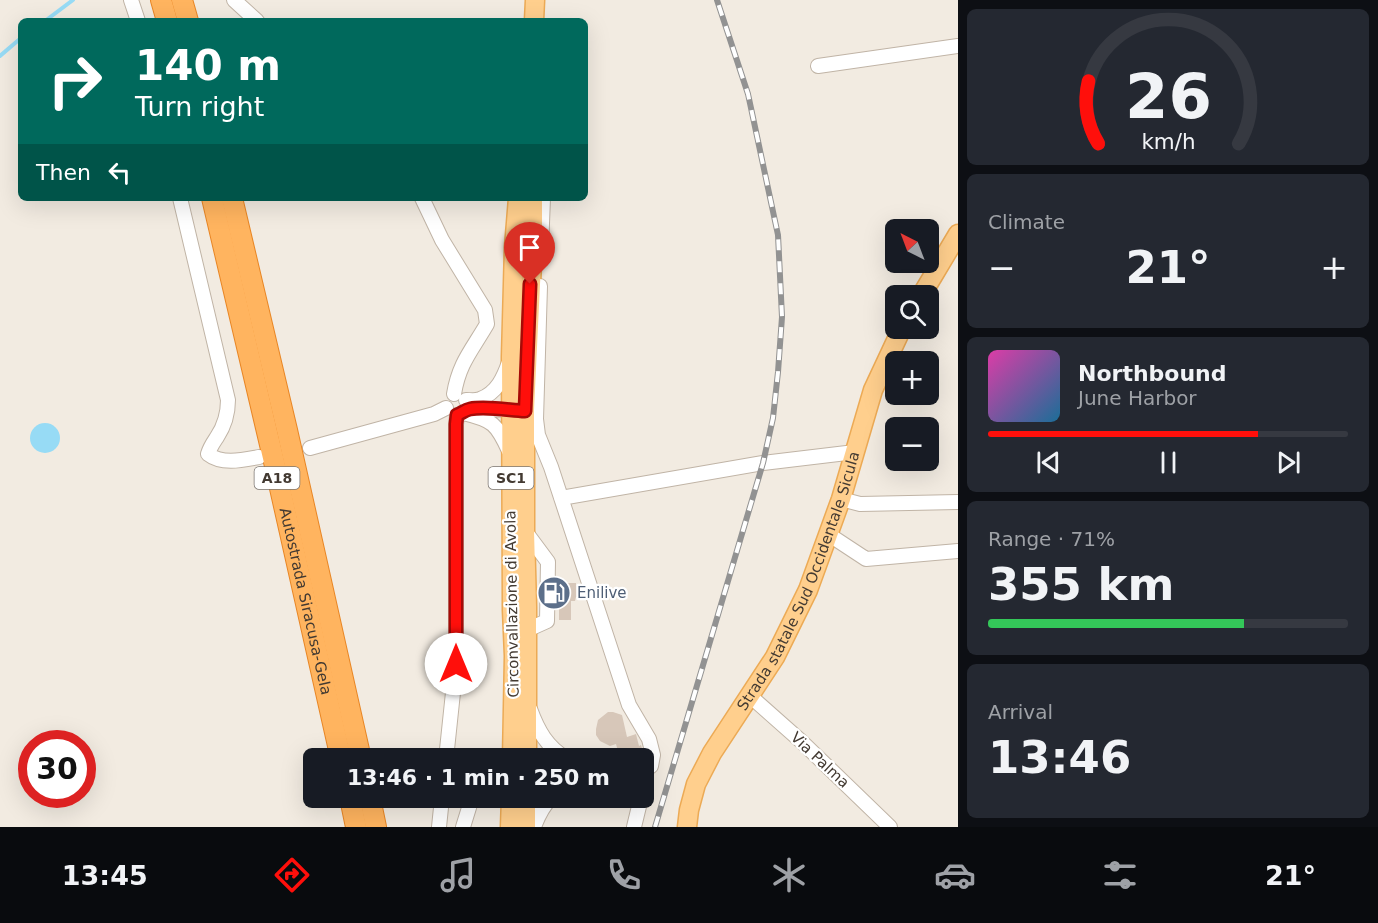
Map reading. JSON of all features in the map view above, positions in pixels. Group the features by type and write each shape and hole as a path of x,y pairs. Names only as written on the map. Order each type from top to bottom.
{"highway":[{"path":"161,0 166,18"},
{"path":"182,0 187,18"},
{"name":"Autostrada Siracusa-Gela","path":"213,201 339,748"},
{"name":"Autostrada Siracusa-Gela","path":"233,201 359,748"},
{"path":"352,808 356,827"},
{"path":"371,808 376,827"}],"main road":[{"path":"534,18 535,0"},
{"name":"Circonvallazione di Avola","path":"518,201 511,357 518,406 525,531 527,748"},
{"name":"Circonvallazione di Avola","path":"512,748 514,656 511,456 518,406 533,242 533,201"},
{"path":"928,285 958,234"},
{"name":"Strada statale Sud Occidentale Sicula","path":"687,827 696,784 712,753 775,657 803,600 841,500 873,390 897,339"},
{"path":"510,827 511,808"},
{"path":"526,808 526,827"}],"street":[{"path":"131,0 137,18"},
{"path":"234,0 254,18"},
{"path":"818,66 958,46"},
{"path":"181,201 228,400 225,424 210,446 208,454 224,460 259,457"},
{"path":"423,201 442,240 485,310 487,324 456,378 462,406 456,424 456,664 447,748"},
{"path":"543,201 536,419 538,435 551,467 629,705 652,748"},
{"path":"310,448 462,406 492,392 504,377 511,357"},
{"path":"462,406 518,406"},
{"path":"462,406 491,423 501,433 511,456"},
{"path":"561,498 763,463 855,452"},
{"path":"841,500 860,504 958,502"},
{"path":"828,534 866,559 958,550"},
{"name":"Via Palma","path":"749,695 802,742 890,827"},
{"path":"527,699 541,734 552,748"},
{"path":"439,827 441,808"},
{"path":"463,827 469,808"},
{"path":"534,827 544,808"},
{"path":"634,827 639,808"}],"water":[{"path":"45,423 56,427 60,438 56,449 45,453 34,449 30,438 34,427"}],"building":[{"path":"557,583 576,583 576,586 580,586 582,597 576,597 575,601 571,601 571,620 559,620 559,601 556,601"},
{"path":"608,712 622,715 627,737 636,734 639,746 641,745 642,748 617,748 616,744 610,746 600,741 596,735 598,720"}],"waterway":[{"path":"49,18 73,0"},
{"path":"0,56 18,41"}],"railway":[{"path":"655,827 763,463 773,418 778,372 782,317 778,235 748,94 717,0"}],"place":[{"name":"Enilive","path":"554,593"}],"route":[{"path":"456,664 457,415 474,408 525,411 530,284"}]}
